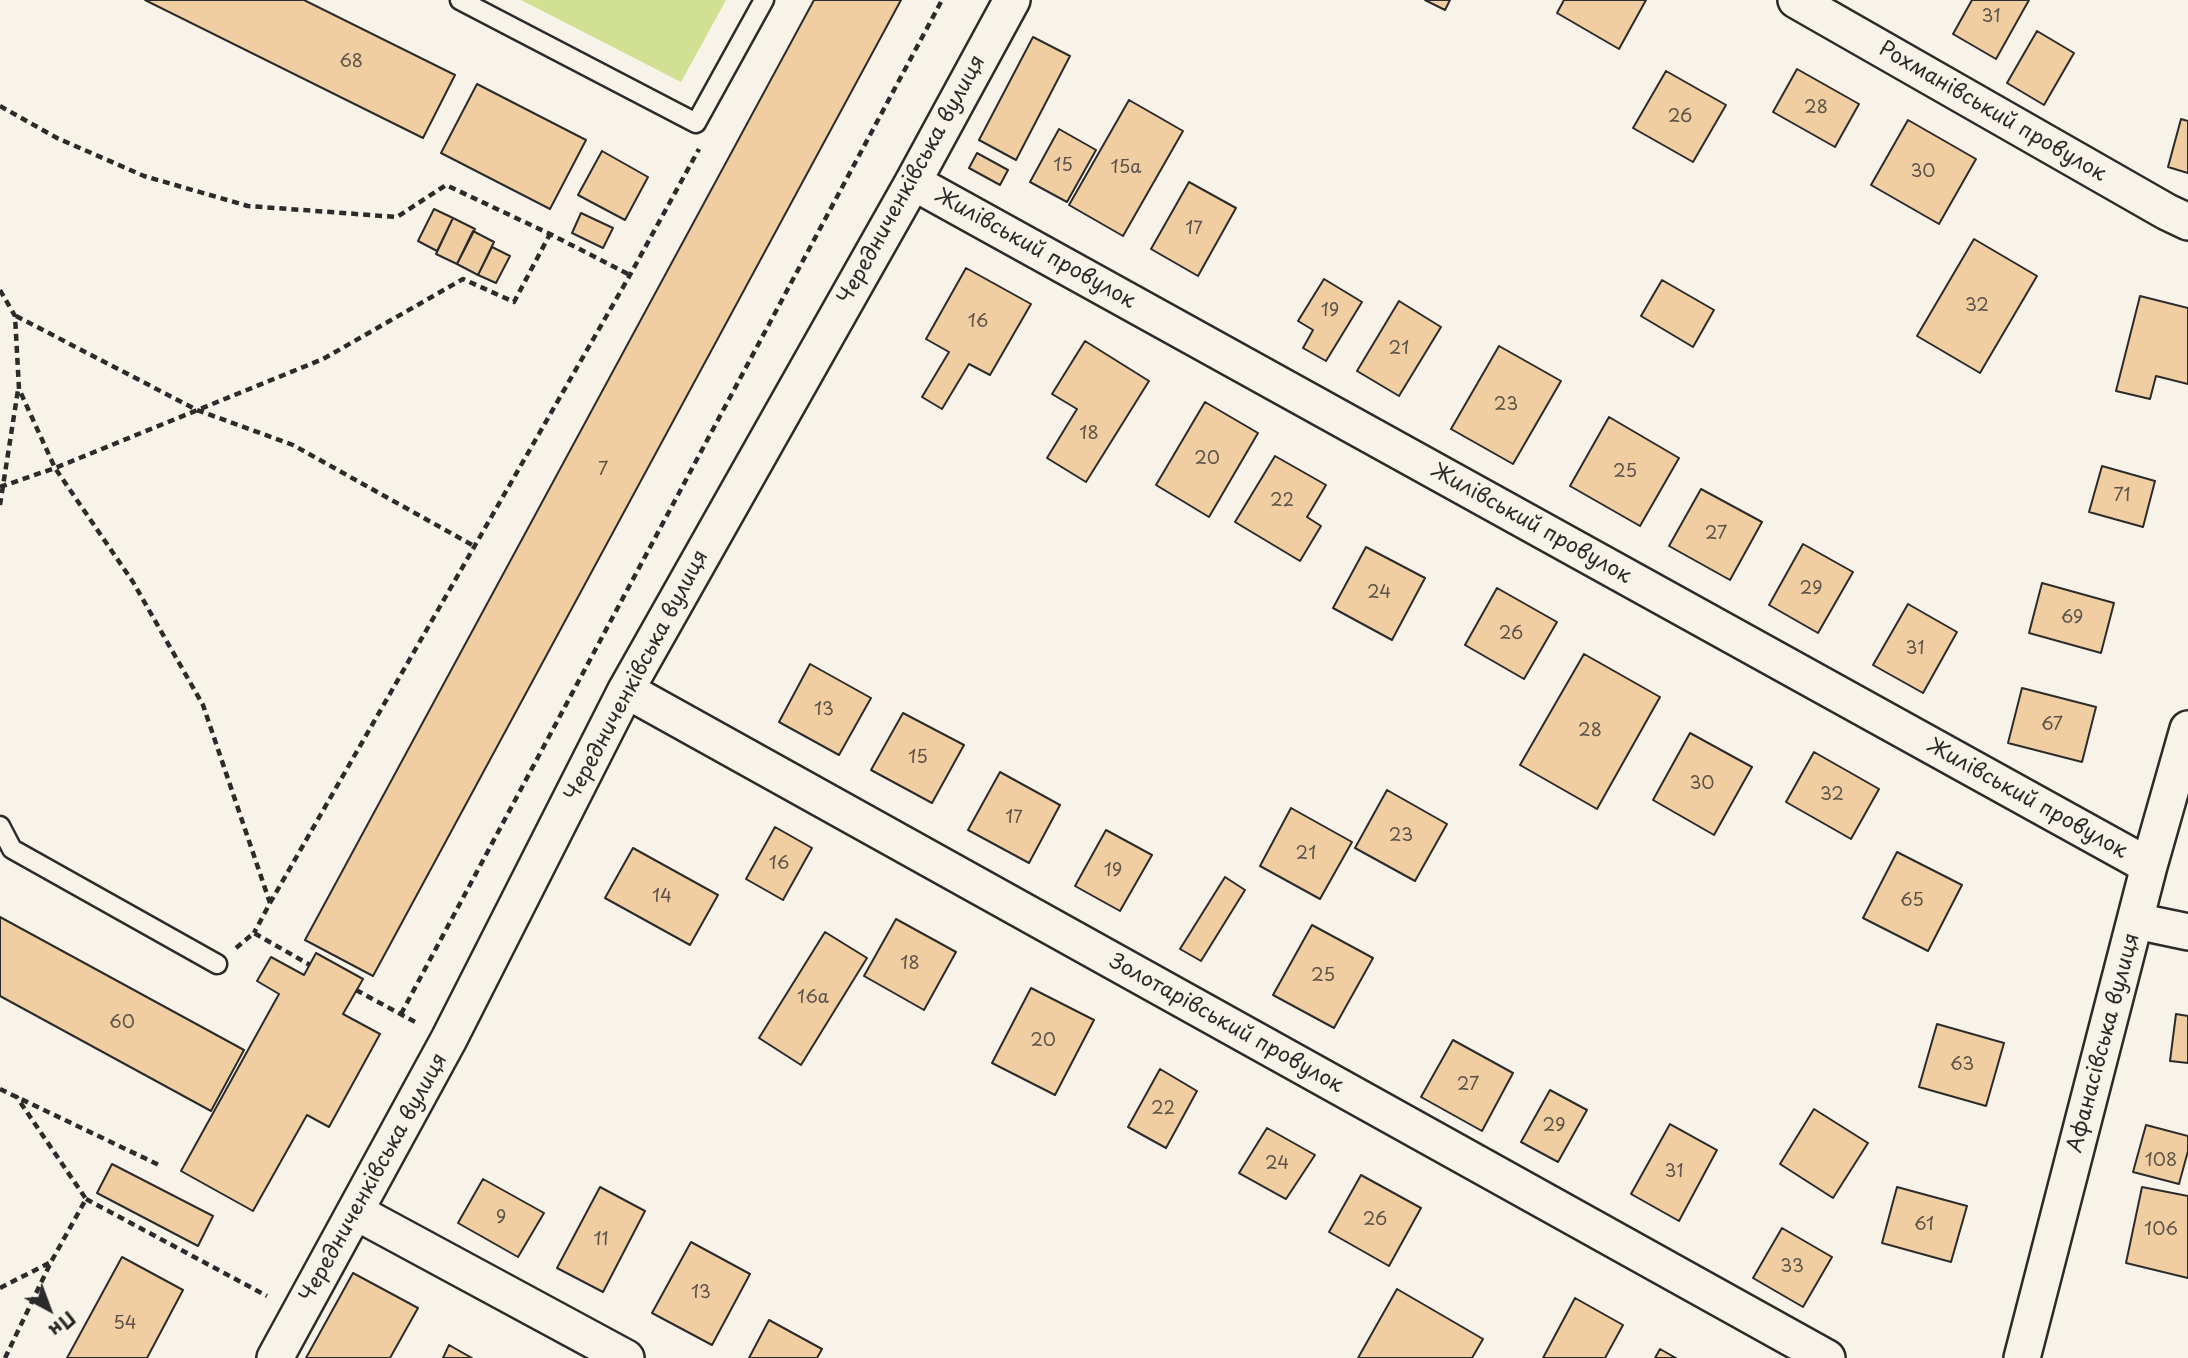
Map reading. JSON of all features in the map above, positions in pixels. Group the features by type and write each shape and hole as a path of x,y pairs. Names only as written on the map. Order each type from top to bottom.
{"street":[{"name":"Чередниченківська вулиця","path":"275,1358 449,1039 625,690 913,182 1012,0"},
{"name":"Рохманівський провулок","path":"1796,0 2188,222"},
{"name":"Жилівський провулок","path":"913,182 2149,866"},
{"name":"Золотарівський провулок","path":"625,690 1827,1358"},
{"name":"Афанасівська вулиця","path":"2022,1358 2149,866 2188,729"},
{"path":"2136,921 2188,932"},
{"path":"356,1212 626,1358"}],"lane":[{"path":"460,0 696,123 764,0"},
{"path":"0,826 12,849 217,964"}],"path":[{"path":"401,1014 942,0"},
{"path":"0,106 57,138 144,176 248,206 397,217 446,185 630,275"},
{"path":"217,964 254,933 702,144"},
{"path":"2,487 323,359 463,279 514,302 550,234"},
{"path":"0,289 15,316 19,389 0,505"},
{"path":"15,316 197,410 293,445 474,546"},
{"path":"19,389 55,468 133,583 203,705 270,903"},
{"path":"254,933 310,965"},
{"path":"356,990 449,1039"},
{"path":"0,1089 159,1165"},
{"path":"16,1096 86,1199 300,1313"},
{"path":"5,1358 51,1262 86,1199"},
{"path":"0,1287 51,1262"}],"green space":[{"path":"521,0 726,0 681,82"}],"building":[{"path":"145,0 304,0 455,75 423,138"},
{"path":"814,0 901,0 373,976 305,940"},
{"path":"1425,0 1450,0 1445,10"},
{"path":"1564,0 1646,0 1619,49 1557,13"},
{"path":"1972,0 2029,0 1996,59 1953,34"},
{"path":"2037,31 2074,53 2044,105 2007,83"},
{"path":"1033,37 1070,56 1016,160 979,140"},
{"path":"1797,69 1859,104 1835,147 1773,112"},
{"path":"1666,71 1726,105 1693,162 1633,128"},
{"path":"477,84 586,140 550,209 441,153"},
{"path":"1129,100 1183,131 1123,236 1069,205"},
{"path":"2181,119 2188,121 2188,173 2168,167"},
{"path":"1908,120 1976,159 1939,224 1871,185"},
{"path":"1059,129 1096,150 1067,202 1030,182"},
{"path":"602,151 648,177 625,220 578,195"},
{"path":"977,153 1008,170 1000,185 969,168"},
{"path":"1189,182 1236,208 1198,276 1151,249"},
{"path":"434,209 453,218 437,251 418,241"},
{"path":"581,213 613,228 603,248 572,233"},
{"path":"453,218 475,229 457,264 436,254"},
{"path":"473,231 494,242 478,275 457,264"},
{"path":"1974,239 2037,276 1980,373 1917,336"},
{"path":"492,247 510,256 496,283 478,275"},
{"path":"966,268 1031,304 990,375 969,364 942,409 922,397 949,352 926,339"},
{"path":"1324,279 1362,302 1326,361 1303,348 1313,330 1298,321"},
{"path":"1662,280 1714,310 1693,347 1641,316"},
{"path":"2140,296 2188,308 2188,384 2156,376 2150,399 2116,391"},
{"path":"1399,301 1441,327 1399,396 1357,371"},
{"path":"1085,341 1149,381 1086,482 1047,458 1077,409 1052,394"},
{"path":"1499,346 1561,381 1513,464 1451,429"},
{"path":"1205,402 1258,433 1209,517 1156,485"},
{"path":"1609,417 1679,458 1640,526 1570,486"},
{"path":"1275,456 1326,485 1307,517 1321,526 1300,561 1235,522"},
{"path":"2102,466 2155,481 2143,527 2089,512"},
{"path":"1701,489 1762,522 1730,580 1669,546"},
{"path":"1803,544 1853,572 1818,633 1769,605"},
{"path":"1366,547 1425,578 1392,640 1333,608"},
{"path":"2042,583 2114,603 2101,653 2029,633"},
{"path":"1497,588 1557,622 1524,679 1465,645"},
{"path":"1908,604 1957,632 1923,693 1873,665"},
{"path":"1584,654 1660,697 1597,809 1520,765"},
{"path":"810,664 871,698 839,755 779,722"},
{"path":"2022,688 2096,707 2082,762 2008,743"},
{"path":"903,713 964,745 932,803 871,770"},
{"path":"1690,733 1752,767 1714,835 1653,800"},
{"path":"1814,752 1879,789 1851,839 1786,802"},
{"path":"1000,772 1060,805 1029,863 968,830"},
{"path":"1387,790 1447,824 1415,881 1355,848"},
{"path":"1291,808 1352,842 1320,899 1260,866"},
{"path":"775,827 812,848 783,900 746,879"},
{"path":"1106,830 1152,855 1120,911 1075,886"},
{"path":"633,848 718,895 690,945 605,898"},
{"path":"1897,852 1962,885 1928,951 1863,918"},
{"path":"1225,877 1245,890 1201,961 1180,949"},
{"path":"0,917 244,1050 211,1111 0,996"},
{"path":"896,919 956,952 924,1010 864,976"},
{"path":"1312,925 1373,958 1334,1028 1273,995"},
{"path":"825,932 867,958 801,1065 759,1038"},
{"path":"316,953 363,979 343,1014 380,1034 329,1127 307,1115 253,1211 181,1171 279,994 257,981 271,957 304,975"},
{"path":"1031,988 1094,1020 1055,1095 992,1063"},
{"path":"2176,1014 2188,1016 2188,1063 2170,1061"},
{"path":"1937,1024 2004,1043 1986,1106 1919,1087"},
{"path":"1453,1040 1513,1073 1482,1131 1421,1097"},
{"path":"1160,1069 1197,1091 1166,1148 1128,1127"},
{"path":"1550,1090 1587,1110 1558,1162 1521,1142"},
{"path":"1814,1109 1868,1143 1833,1198 1780,1164"},
{"path":"1670,1124 1717,1150 1679,1221 1631,1194"},
{"path":"2146,1125 2188,1136 2188,1151 2179,1184 2133,1172"},
{"path":"1267,1128 1315,1155 1286,1199 1239,1173"},
{"path":"112,1164 213,1216 198,1246 97,1193"},
{"path":"1361,1175 1421,1208 1389,1266 1329,1232"},
{"path":"483,1179 544,1213 518,1257 458,1223"},
{"path":"600,1187 645,1211 603,1292 557,1268"},
{"path":"1897,1187 1967,1206 1951,1262 1882,1243"},
{"path":"2142,1187 2188,1196 2188,1278 2126,1263"},
{"path":"1782,1228 1832,1257 1803,1307 1753,1278"},
{"path":"691,1242 750,1274 712,1345 652,1313"},
{"path":"122,1257 183,1290 147,1358 67,1358"},
{"path":"353,1273 418,1308 390,1358 306,1358"},
{"path":"1397,1289 1483,1339 1472,1358 1358,1358"},
{"path":"1575,1298 1623,1325 1605,1358 1543,1358"},
{"path":"769,1320 822,1349 817,1358 749,1358"},
{"path":"449,1345 472,1358 443,1358"},
{"path":"1660,1349 1676,1358 1655,1358"}]}
